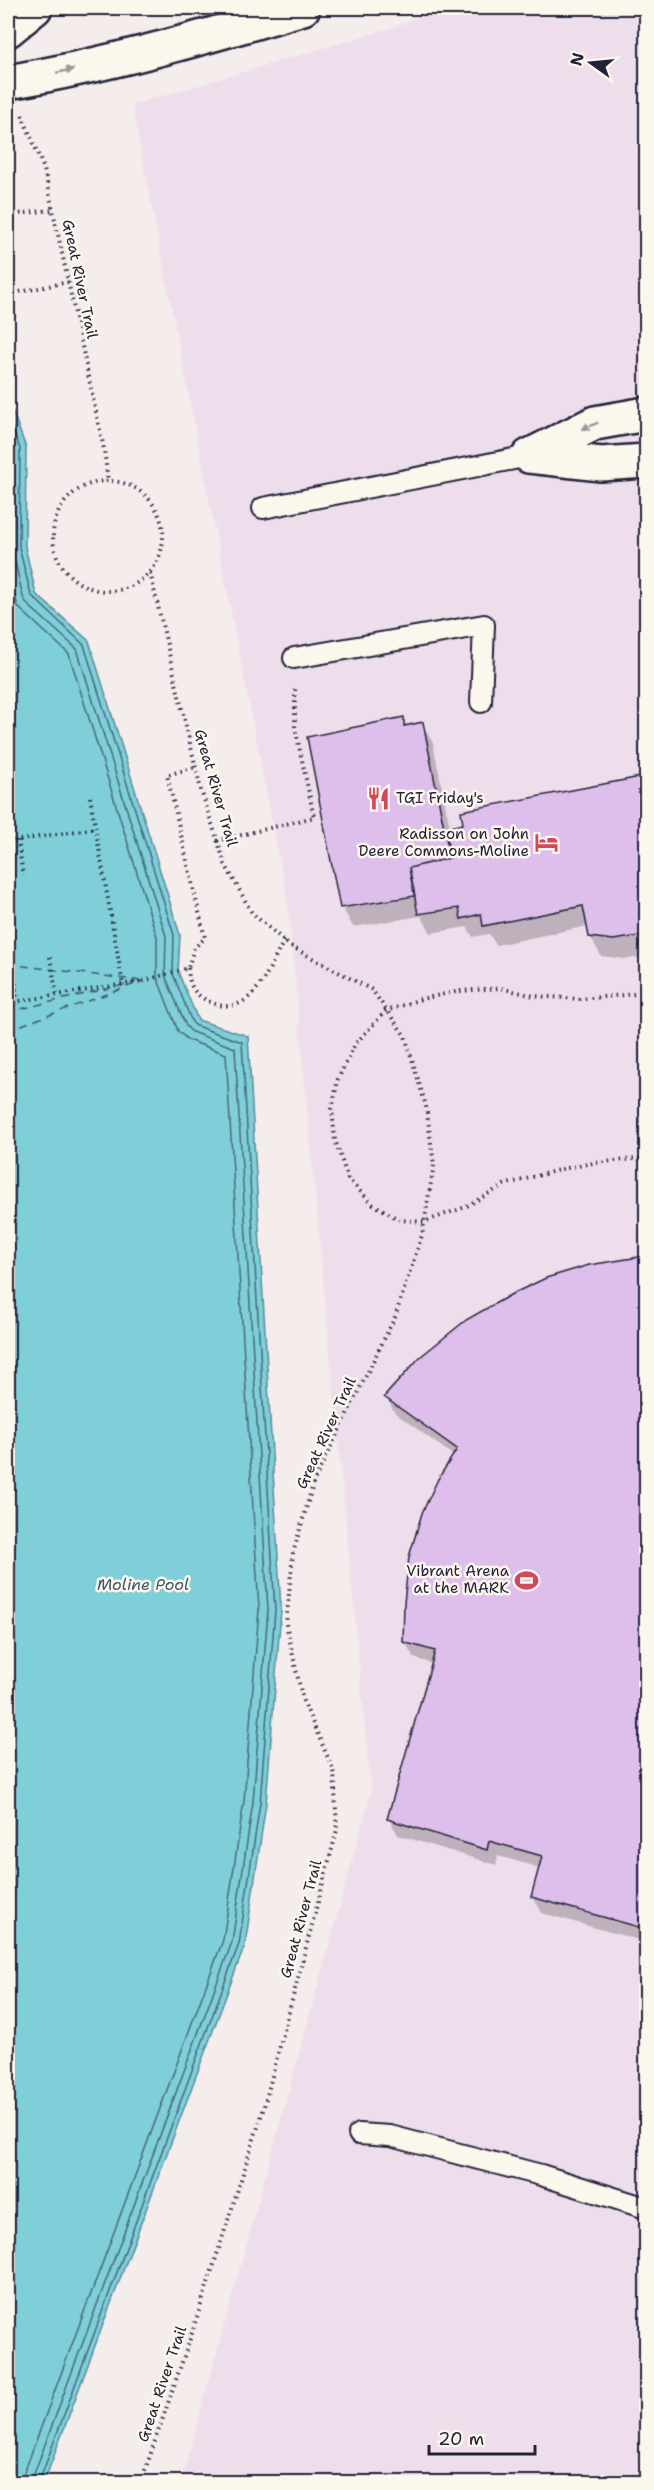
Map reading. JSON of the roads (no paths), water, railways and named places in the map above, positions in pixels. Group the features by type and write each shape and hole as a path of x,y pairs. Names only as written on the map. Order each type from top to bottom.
{"street":[{"path":"8,30 35,8"},
{"path":"13,94 94,65 208,36 303,8"},
{"path":"529,456 595,423 646,414"},
{"path":"529,456 601,464 646,461"}],"lane":[{"path":"262,508 529,456"},
{"path":"294,657 484,625 481,702"},
{"path":"359,2134 390,2136 541,2175 646,2208"}],"water":[{"name":"Moline Pool","path":"8,399 26,448 25,547 36,594 89,641 180,935 178,972 198,1020 248,1036 281,1610 266,1803 245,1945 44,2482 8,2482"}],"place":[{"name":"TGI Friday's","path":"378,798"},
{"name":"Radisson on John Deere Commons-Moline","path":"547,843"},
{"name":"Vibrant Arena at the MARK","path":"527,1580"}]}
